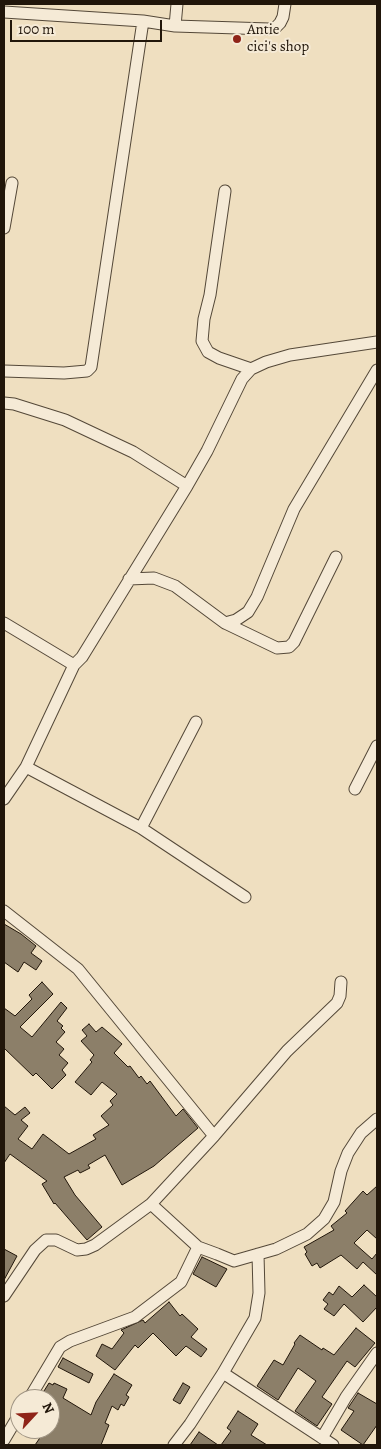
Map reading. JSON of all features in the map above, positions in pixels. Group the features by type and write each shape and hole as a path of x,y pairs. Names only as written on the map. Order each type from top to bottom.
{"street":[{"path":"74,16 76,4"},
{"path":"175,26 177,4"},
{"path":"4,12 142,21 175,26 269,29 275,28 283,17 285,4"},
{"path":"4,371 64,373 87,371 91,367 142,21"},
{"path":"4,228 12,183"},
{"path":"225,191 202,341 208,352 219,358 251,369"},
{"path":"4,799 26,767 74,665 82,657 187,486 207,451 242,379 251,369 266,362 290,355 377,342"},
{"path":"225,623 236,620 248,612 257,597 294,509 377,370"},
{"path":"4,403 14,404 65,420 134,452 187,486"},
{"path":"129,579 154,578 174,586 225,623 277,648 288,647 294,642 336,557"},
{"path":"4,623 74,665"},
{"path":"141,828 196,722"},
{"path":"355,789 377,746"},
{"path":"26,767 141,828 245,897"},
{"path":"4,911 78,970 214,1136"},
{"path":"4,1296 35,1250 46,1240 56,1240 77,1250 86,1249 95,1245 150,1204 214,1136 287,1051 337,1003 340,996 341,982"},
{"path":"150,1204 198,1247 234,1261 276,1249 307,1234 324,1219 334,1202 348,1153 361,1132 377,1119"},
{"path":"35,1389 60,1348 70,1341 135,1317 181,1282 198,1247"},
{"path":"174,1445 190,1424 255,1318 259,1293 258,1254"},
{"path":"322,1438 346,1397 377,1353"},
{"path":"223,1372 333,1445"}],"building":[{"path":"4,924 36,946 31,953 42,961 36,970 24,962 18,972 4,962"},
{"path":"42,982 53,994 20,1027 32,1037 61,1002 67,1008 57,1021 63,1026 61,1028 65,1032 56,1042 64,1049 59,1055 68,1063 62,1070 66,1075 52,1089 36,1073 33,1076 4,1048 4,1008 15,1016 32,999 29,995"},
{"path":"89,1024 96,1032 102,1027 122,1044 114,1053 128,1067 130,1066 139,1078 141,1076 147,1084 150,1081 176,1116 183,1109 198,1128 154,1166 122,1185 105,1155 88,1165 90,1168 80,1173 78,1170 64,1177 75,1195 102,1227 87,1240 54,1204 42,1184 47,1181 10,1154 4,1163 4,1106 15,1115 25,1107 30,1113 21,1120 28,1126 18,1139 32,1149 43,1134 69,1154 96,1139 93,1135 109,1125 101,1116 113,1105 110,1101 117,1094 102,1082 91,1095 75,1082 92,1062 90,1060 94,1055 81,1041 87,1036 82,1030"},
{"path":"377,1186 377,1239 367,1230 354,1243 372,1259 377,1253 377,1275 363,1262 357,1269 341,1255 320,1268 317,1263 312,1266 305,1254 307,1252 304,1247 334,1230 331,1226 347,1213 345,1211 363,1191 367,1195"},
{"path":"4,1249 17,1256 4,1280"},
{"path":"202,1257 227,1269 216,1287 193,1274"},
{"path":"364,1285 377,1297 377,1307 363,1322 344,1304 334,1316 324,1309 328,1304 323,1300 329,1292 333,1295 339,1286 352,1297"},
{"path":"169,1302 180,1316 182,1314 198,1329 191,1337 207,1349 201,1357 186,1346 176,1356 153,1333 138,1348 135,1345 115,1370 96,1356 102,1344 112,1349 124,1333 121,1330 143,1320 145,1323"},
{"path":"356,1328 375,1343 355,1367 347,1361 322,1397 332,1404 317,1426 295,1411 316,1381 298,1368 278,1400 257,1386 274,1360 283,1365 300,1335 322,1350 323,1348 334,1355"},
{"path":"63,1358 93,1374 89,1383 58,1367"},
{"path":"114,1374 132,1385 126,1395 129,1397 124,1406 121,1404 118,1410 112,1406 105,1423 109,1425 101,1445 35,1445 39,1439 60,1439 60,1389 45,1389 49,1383 53,1385 54,1383 67,1389 63,1398 91,1415 96,1402"},
{"path":"183,1383 190,1387 180,1404 173,1400"},
{"path":"358,1393 377,1404 377,1425 363,1445 341,1430 354,1411 348,1408"},
{"path":"238,1411 258,1424 251,1435 267,1445 221,1445 231,1431 227,1428"},
{"path":"199,1432 218,1445 190,1445"}],"place":[{"name":"Antie cici's shop","path":"237,39"}]}
